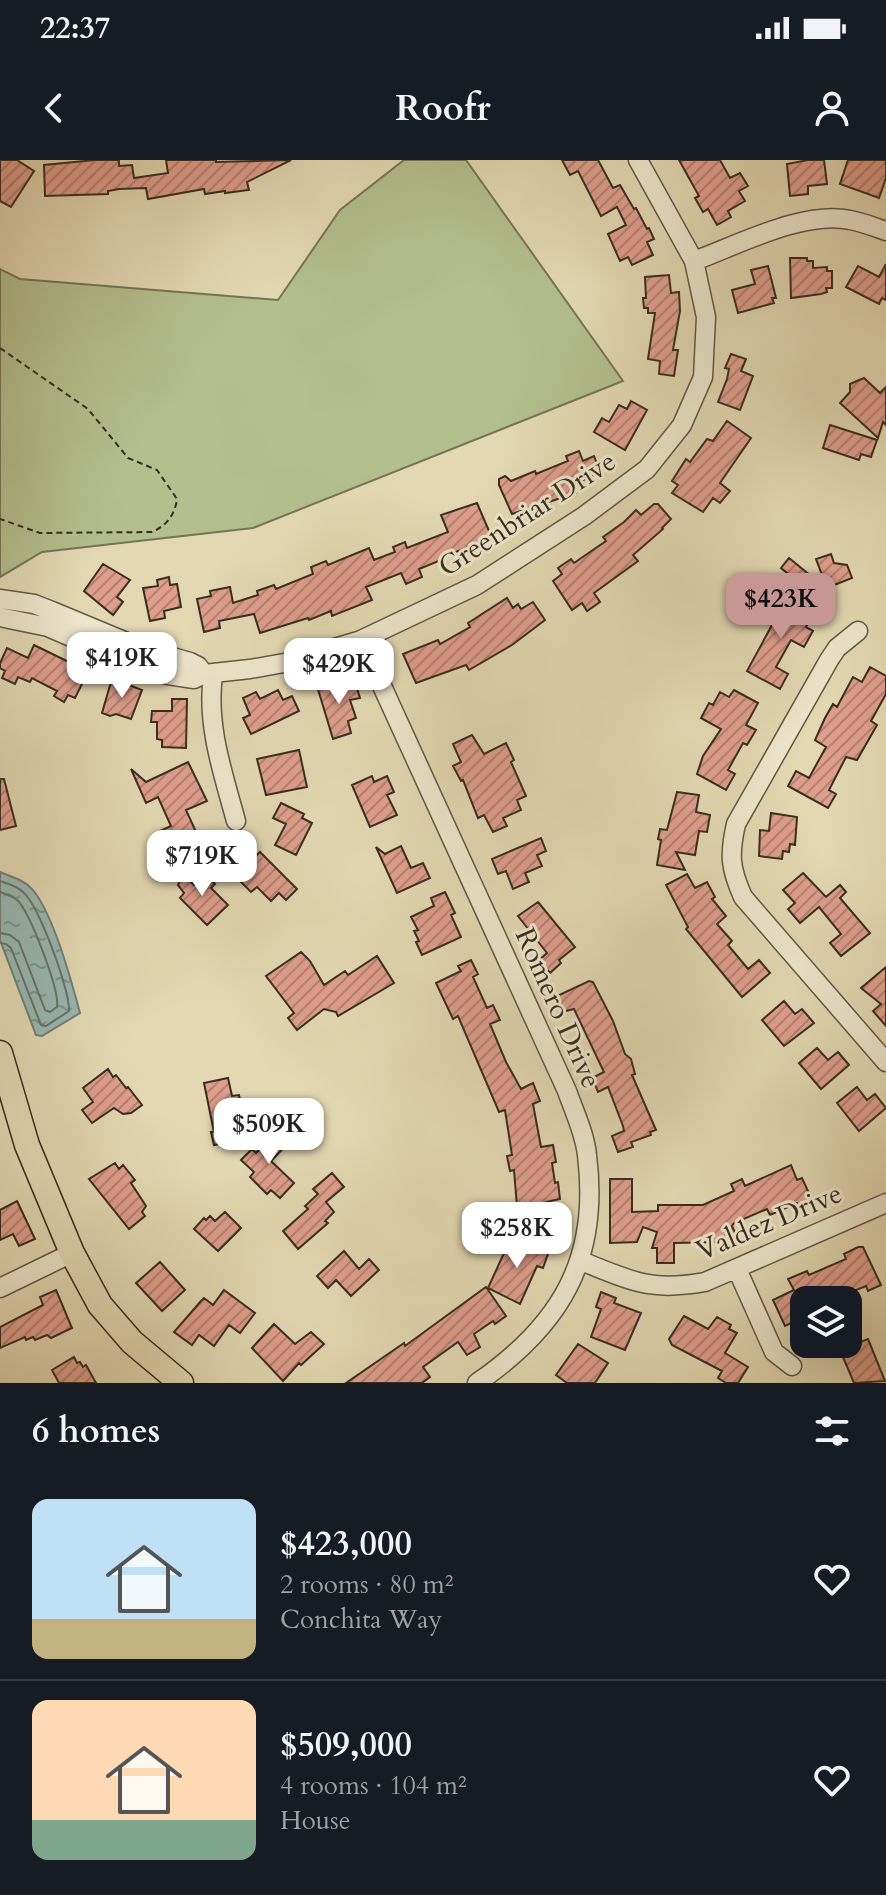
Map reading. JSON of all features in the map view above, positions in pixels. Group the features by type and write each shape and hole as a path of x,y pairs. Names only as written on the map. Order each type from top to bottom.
{"main road":[{"path":"1,1065 27,1145 72,1253 100,1305 116,1325 181,1383"}],"street":[{"name":"Greenbriar Drive","path":"0,617 48,627 147,670 194,679 284,663 361,640 477,585 584,516 647,469 682,425 703,377 706,317 694,261 638,160"},
{"path":"694,261 792,225 829,218 849,219 886,231"},
{"path":"0,599 43,607 141,648 190,662 209,674 214,735 236,821"},
{"path":"858,631 837,648 829,660 736,824 730,853 743,897 886,1062"},
{"name":"Romero Drive","path":"361,640 567,1091 587,1152 590,1206 581,1261 560,1300 535,1336 505,1364 477,1383"},
{"name":"Valdez Drive","path":"581,1261 643,1285 675,1287 705,1282 886,1203"},
{"path":"0,1288 72,1253"},
{"path":"737,1269 774,1352 792,1366"}],"path":[{"path":"0,348 88,409 128,458 157,470 177,499 171,517 163,527 152,532 40,533 0,519"}],"green space":[{"path":"404,160 466,160 623,381 253,528 42,552 0,577 0,269 20,279 278,300 340,210"}],"water":[{"path":"0,872 26,884 41,901 61,949 80,1013 42,1036 36,1035 0,940"}],"building":[{"path":"0,160 17,160 34,171 11,207 0,201"},
{"path":"119,160 119,166 132,165 134,178 168,173 166,160 291,160 247,182 249,190 205,194 204,189 148,199 146,188 119,189 108,191 108,194 45,196 44,165"},
{"path":"562,160 598,160 613,188 620,185 649,228 654,239 647,242 653,255 632,265 628,257 620,261 608,234 626,225 617,207 601,216 578,171 570,175"},
{"path":"679,160 720,160 730,178 740,173 748,186 739,191 745,201 728,211 731,217 717,225 708,209 703,212 695,198 699,196"},
{"path":"824,160 827,184 808,186 808,194 790,196 787,164"},
{"path":"848,160 886,160 886,178 879,198 840,184"},
{"path":"790,258 807,258 807,261 813,261 813,268 827,267 827,271 832,271 832,288 826,288 827,292 821,294 791,298"},
{"path":"886,264 886,300 882,298 879,304 846,287 858,266 879,277"},
{"path":"768,266 776,298 772,298 774,303 738,313 732,290 755,284 751,270"},
{"path":"669,275 671,293 679,292 680,311 673,350 678,350 674,376 659,374 660,361 648,359 655,313 648,313 648,308 644,308 643,298 646,298 645,277"},
{"path":"731,354 746,359 741,371 753,376 740,410 718,402 727,379 729,369 725,368"},
{"path":"864,378 880,393 886,387 886,425 883,422 878,438 840,403 850,392 850,384"},
{"path":"631,401 647,410 625,450 594,432 602,418 609,422 619,405 627,409"},
{"path":"727,421 751,438 720,483 730,491 720,503 713,498 703,512 672,493 678,485 672,481 686,459 690,462 707,439 713,441"},
{"path":"830,425 877,440 871,457 861,454 859,460 823,448"},
{"path":"579,451 583,461 594,456 600,472 573,485 576,493 512,514 499,479 505,476 511,481 535,471 536,474 568,461 566,456"},
{"path":"477,503 492,538 419,569 422,577 406,584 401,573 366,587 372,600 332,616 331,611 260,633 254,614 219,621 220,628 204,632 197,599 211,596 210,591 230,587 233,603 258,595 257,591 274,585 276,589 313,574 311,567 326,561 328,565 369,548 374,560 395,552 393,547 405,542 407,548 448,532 441,515"},
{"path":"658,504 671,519 633,555 638,561 594,593 600,602 587,611 582,603 572,610 553,581 562,574 558,568 571,559 574,563 606,541 603,537 636,510 641,515"},
{"path":"831,554 834,563 847,565 852,578 827,588 816,559"},
{"path":"789,558 828,590 814,595 781,568"},
{"path":"103,564 130,580 117,597 123,602 113,615 84,591"},
{"path":"169,577 170,585 177,584 181,607 164,611 165,618 150,621 143,588 158,586 157,580"},
{"path":"784,596 814,612 806,627 813,631 804,647 791,640 776,667 788,674 780,689 747,671 778,614 775,613"},
{"path":"507,598 513,608 518,604 521,609 533,602 545,620 512,645 469,670 466,665 416,683 403,654 438,640 440,644 470,627 468,623"},
{"path":"34,645 73,664 70,670 85,678 75,698 68,695 64,702 54,696 57,691 32,678 30,682 18,677 15,684 2,678 5,671 0,668 0,663 7,648 28,658"},
{"path":"870,667 886,676 886,694 871,721 877,725 857,760 846,757 829,790 836,794 828,808 788,786 796,771 809,778 826,747 815,740 825,718 833,704 837,707 853,677 862,682"},
{"path":"342,681 343,686 355,682 360,698 350,700 356,718 348,721 351,733 333,739 317,686"},
{"path":"111,682 142,690 131,719 102,713"},
{"path":"278,690 283,700 292,696 299,711 251,734 243,718 250,715 243,698 256,692 260,699"},
{"path":"734,690 758,703 746,725 756,730 747,745 743,743 728,770 735,774 726,790 697,774 703,756 721,729 701,718 720,692 729,697"},
{"path":"172,699 187,699 186,748 162,747 162,740 157,739 157,722 151,722 152,711 172,711"},
{"path":"472,735 484,754 506,743 526,796 517,800 521,810 503,818 507,826 493,832 484,815 478,818 463,780 453,766 461,762 453,744"},
{"path":"299,750 307,787 266,795 257,759"},
{"path":"188,762 207,801 186,810 197,834 198,841 192,843 198,855 177,864 160,831 171,826 158,797 146,803 131,769 146,782"},
{"path":"372,776 374,782 387,776 394,792 387,795 397,815 370,827 352,785"},
{"path":"0,779 4,779 16,826 0,830"},
{"path":"677,792 699,795 696,812 710,815 707,832 699,831 695,855 676,852 685,870 657,865 660,829 667,830"},
{"path":"281,803 304,814 302,818 312,823 296,855 275,845 286,824 273,818"},
{"path":"771,813 797,817 795,845 790,844 789,852 783,851 782,859 759,856 760,830 769,831"},
{"path":"541,838 546,851 537,855 542,866 525,873 529,882 513,889 506,871 498,874 492,859"},
{"path":"401,846 411,868 423,863 430,878 397,893 376,847 385,854"},
{"path":"260,852 297,889 286,900 279,893 271,901 257,887 251,892 240,881 248,873 243,868"},
{"path":"205,873 215,884 211,888 228,905 207,925 180,898 184,893 178,885 183,874 194,885"},
{"path":"803,873 826,897 840,885 846,892 840,898 870,933 841,956 830,943 841,934 819,907 800,923 788,909 795,903 783,890"},
{"path":"687,874 695,888 707,882 715,897 712,899 726,916 717,924 732,941 728,945 748,969 759,960 770,973 742,997 686,929 688,927 666,885"},
{"path":"445,892 461,937 422,955 414,931 418,930 411,917 434,906 431,898"},
{"path":"538,902 575,947 559,960 561,963 550,973 539,960 547,953 518,916"},
{"path":"301,952 324,985 345,971 348,975 377,956 394,983 338,1016 336,1012 324,1009 297,1030 288,1018 294,1013 266,976"},
{"path":"471,960 478,974 473,977 487,1008 493,1005 500,1020 490,1024 506,1062 521,1089 533,1083 540,1101 533,1104 541,1147 553,1145 556,1162 552,1163 560,1199 546,1202 548,1229 519,1231 514,1170 510,1171 507,1156 512,1155 505,1110 499,1112 458,1016 453,1019 436,983 461,971 458,966"},
{"path":"886,967 886,1026 873,1011 881,1004 861,988"},
{"path":"593,982 613,1021 625,1054 631,1059 635,1074 632,1075 656,1130 631,1142 633,1147 618,1152 612,1136 624,1131 623,1126 608,1087 598,1092 592,1078 604,1072 574,1009 562,1012 555,997"},
{"path":"784,1001 795,1014 802,1009 814,1023 784,1046 762,1020"},
{"path":"817,1048 828,1060 838,1052 849,1065 821,1089 799,1063"},
{"path":"108,1069 142,1105 131,1113 123,1114 114,1108 92,1123 82,1110 93,1102 83,1088"},
{"path":"228,1078 232,1096 239,1095 242,1108 234,1109 238,1127 229,1128 232,1142 214,1145 204,1083"},
{"path":"857,1087 867,1100 875,1094 886,1108 859,1131 837,1103"},
{"path":"279,1129 291,1140 271,1161 294,1183 280,1198 271,1190 267,1194 250,1177 254,1172 241,1160 252,1149 256,1153"},
{"path":"115,1163 119,1169 123,1165 135,1180 131,1183 146,1206 142,1212 145,1216 129,1229 89,1179"},
{"path":"791,1165 797,1180 802,1178 813,1202 799,1208 797,1203 770,1215 767,1209 734,1223 732,1226 737,1237 724,1242 674,1243 674,1263 657,1263 657,1248 652,1248 657,1232 643,1227 637,1242 610,1243 610,1179 632,1179 632,1212 658,1211 658,1205 703,1205 734,1191 731,1184 742,1179 745,1186"},
{"path":"332,1173 344,1187 326,1202 334,1212 325,1221 328,1223 298,1249 283,1231 308,1209 305,1206 318,1194 313,1189"},
{"path":"17,1201 35,1239 19,1246 13,1234 0,1240 0,1210"},
{"path":"225,1212 241,1228 218,1251 194,1229 204,1218 206,1220 210,1216 215,1221"},
{"path":"510,1240 520,1244 520,1240 549,1251 543,1268 537,1266 520,1304 488,1288"},
{"path":"863,1247 881,1285 868,1291 866,1286 792,1286 788,1279 807,1271 809,1275 846,1259 844,1254"},
{"path":"344,1251 359,1269 369,1259 379,1270 351,1296 336,1280 328,1288 317,1276"},
{"path":"160,1262 185,1290 162,1311 136,1283"},
{"path":"486,1287 506,1316 474,1334 480,1347 467,1355 458,1342 423,1367 430,1377 422,1383 346,1383 404,1343 405,1346"},
{"path":"56,1290 72,1328 51,1338 47,1335 26,1340 25,1337 0,1348 0,1327 43,1305 40,1297"},
{"path":"224,1290 255,1313 240,1333 229,1325 214,1346 199,1335 192,1345 174,1332 204,1298 213,1305"},
{"path":"601,1292 616,1298 614,1303 641,1313 625,1350 591,1337 601,1309 596,1307"},
{"path":"790,1292 790,1324 785,1326 773,1300"},
{"path":"684,1316 708,1329 717,1317 731,1325 729,1329 737,1333 725,1353 748,1367 738,1383 726,1383 718,1378 722,1371 672,1345 669,1339"},
{"path":"274,1324 295,1344 311,1332 324,1344 301,1365 299,1363 283,1381 252,1348"},
{"path":"868,1339 885,1381 854,1383 843,1358 862,1358 862,1341"},
{"path":"578,1344 608,1363 595,1383 567,1383 556,1375"},
{"path":"74,1357 83,1367 86,1365 96,1383 59,1383 52,1370"}]}
